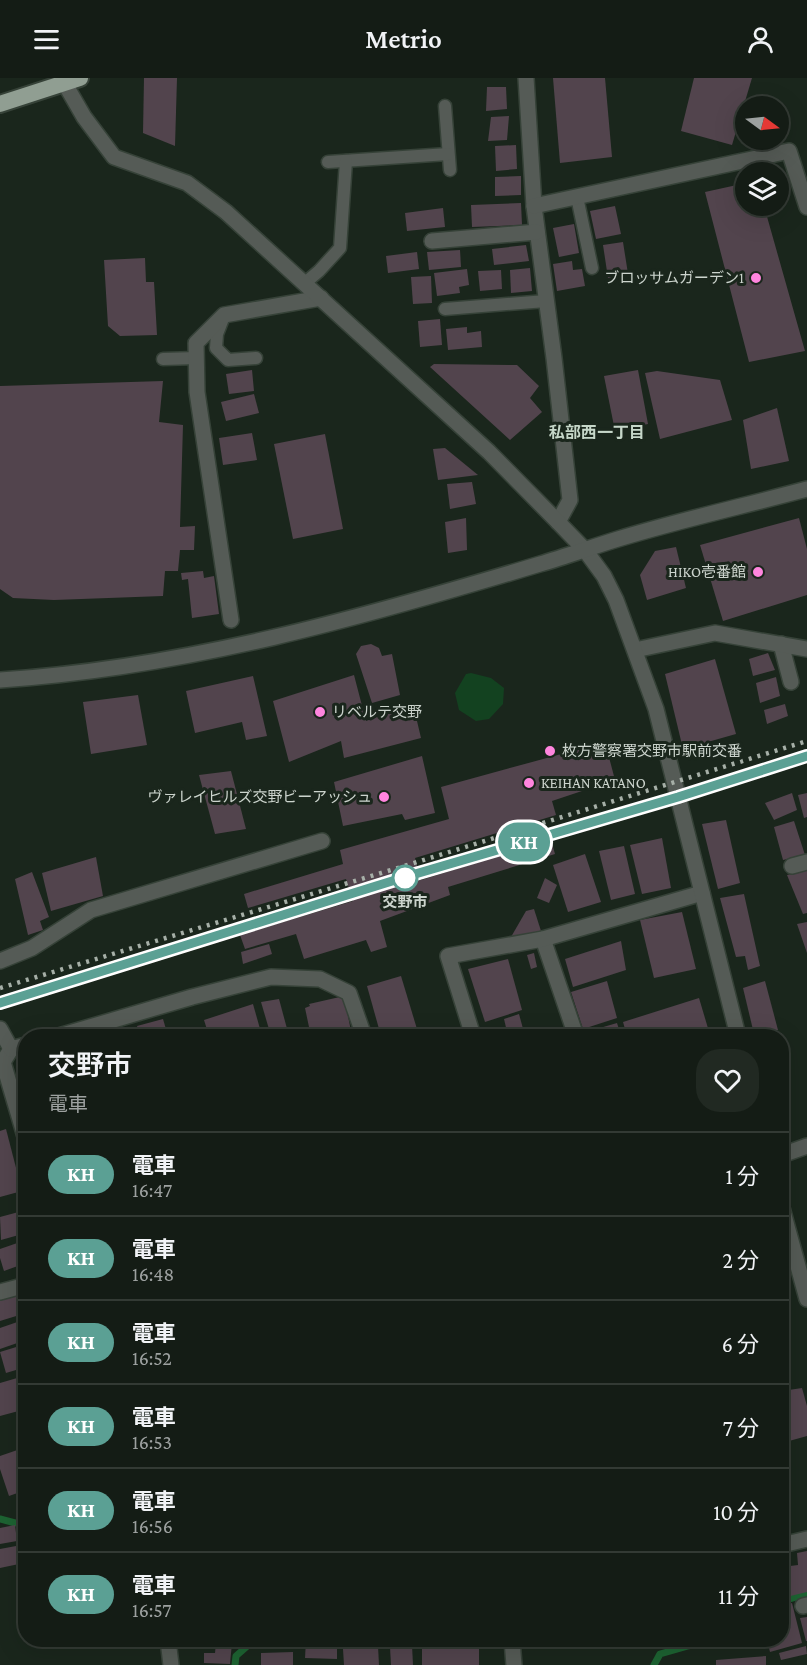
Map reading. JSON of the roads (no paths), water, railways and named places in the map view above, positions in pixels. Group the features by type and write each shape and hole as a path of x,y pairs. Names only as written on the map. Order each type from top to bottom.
{"highway":[{"path":"0,104 73,81"}],"street":[{"path":"526,78 534,206 570,500 558,522"},
{"path":"73,81 84,117 114,158 187,183 226,212 489,453 585,550 604,576 616,600 656,709 702,893 732,1029"},
{"path":"534,206 789,151 807,207"},
{"path":"432,241 537,232"},
{"path":"231,620 197,392 196,343 224,315 321,298"},
{"path":"0,680 91,672 236,646 325,626 417,601 618,539 807,489"},
{"path":"635,650 715,633 807,649"},
{"path":"781,644 791,682"},
{"path":"0,960 32,948 91,910 322,841"},
{"path":"471,1029 448,956 543,939 702,893"},
{"path":"543,939 574,1029"},
{"path":"83,1029 271,977 320,979 349,993 362,1029"},
{"path":"0,1029 18,1047 3,1062 18,1113"},
{"path":"789,1152 807,1146"},
{"path":"789,1233 807,1299"},
{"path":"0,1292 18,1287"},
{"path":"789,1543 807,1539"},
{"path":"169,1647 171,1665"},
{"path":"513,1647 514,1665"}],"lane":[{"path":"445,106 450,170"},
{"path":"328,162 448,154"},
{"path":"305,283 340,248 346,161"},
{"path":"577,197 592,268"},
{"path":"445,309 546,302"},
{"path":"224,315 217,334 216,348 228,360 256,358"},
{"path":"163,358 196,358"}],"waterway":[{"path":"0,1519 18,1523"},
{"path":"789,1599 807,1594"},
{"path":"235,1665 236,1656 246,1647"},
{"path":"654,1665 660,1654 684,1647"}],"railway":[{"path":"0,988 807,741"},
{"path":"0,1003 807,756"}],"train":[{"name":"KH","path":"0,1003 405,877 678,797 807,756"}],"place":[{"name":"ブロッサムガーデン1","path":"756,278"},
{"name":"HIKO壱番館","path":"758,572"},
{"name":"リベルテ交野","path":"320,712"},
{"name":"枚方警察署交野市駅前交番","path":"550,751"},
{"name":"KEIHAN KATANO","path":"529,783"},
{"name":"ヴァレイヒルズ交野ビーアッシュ","path":"384,797"},
{"name":"交野市","path":"405,878"}],"district":[{"name":"私部西一丁目","path":"597,432"}]}
